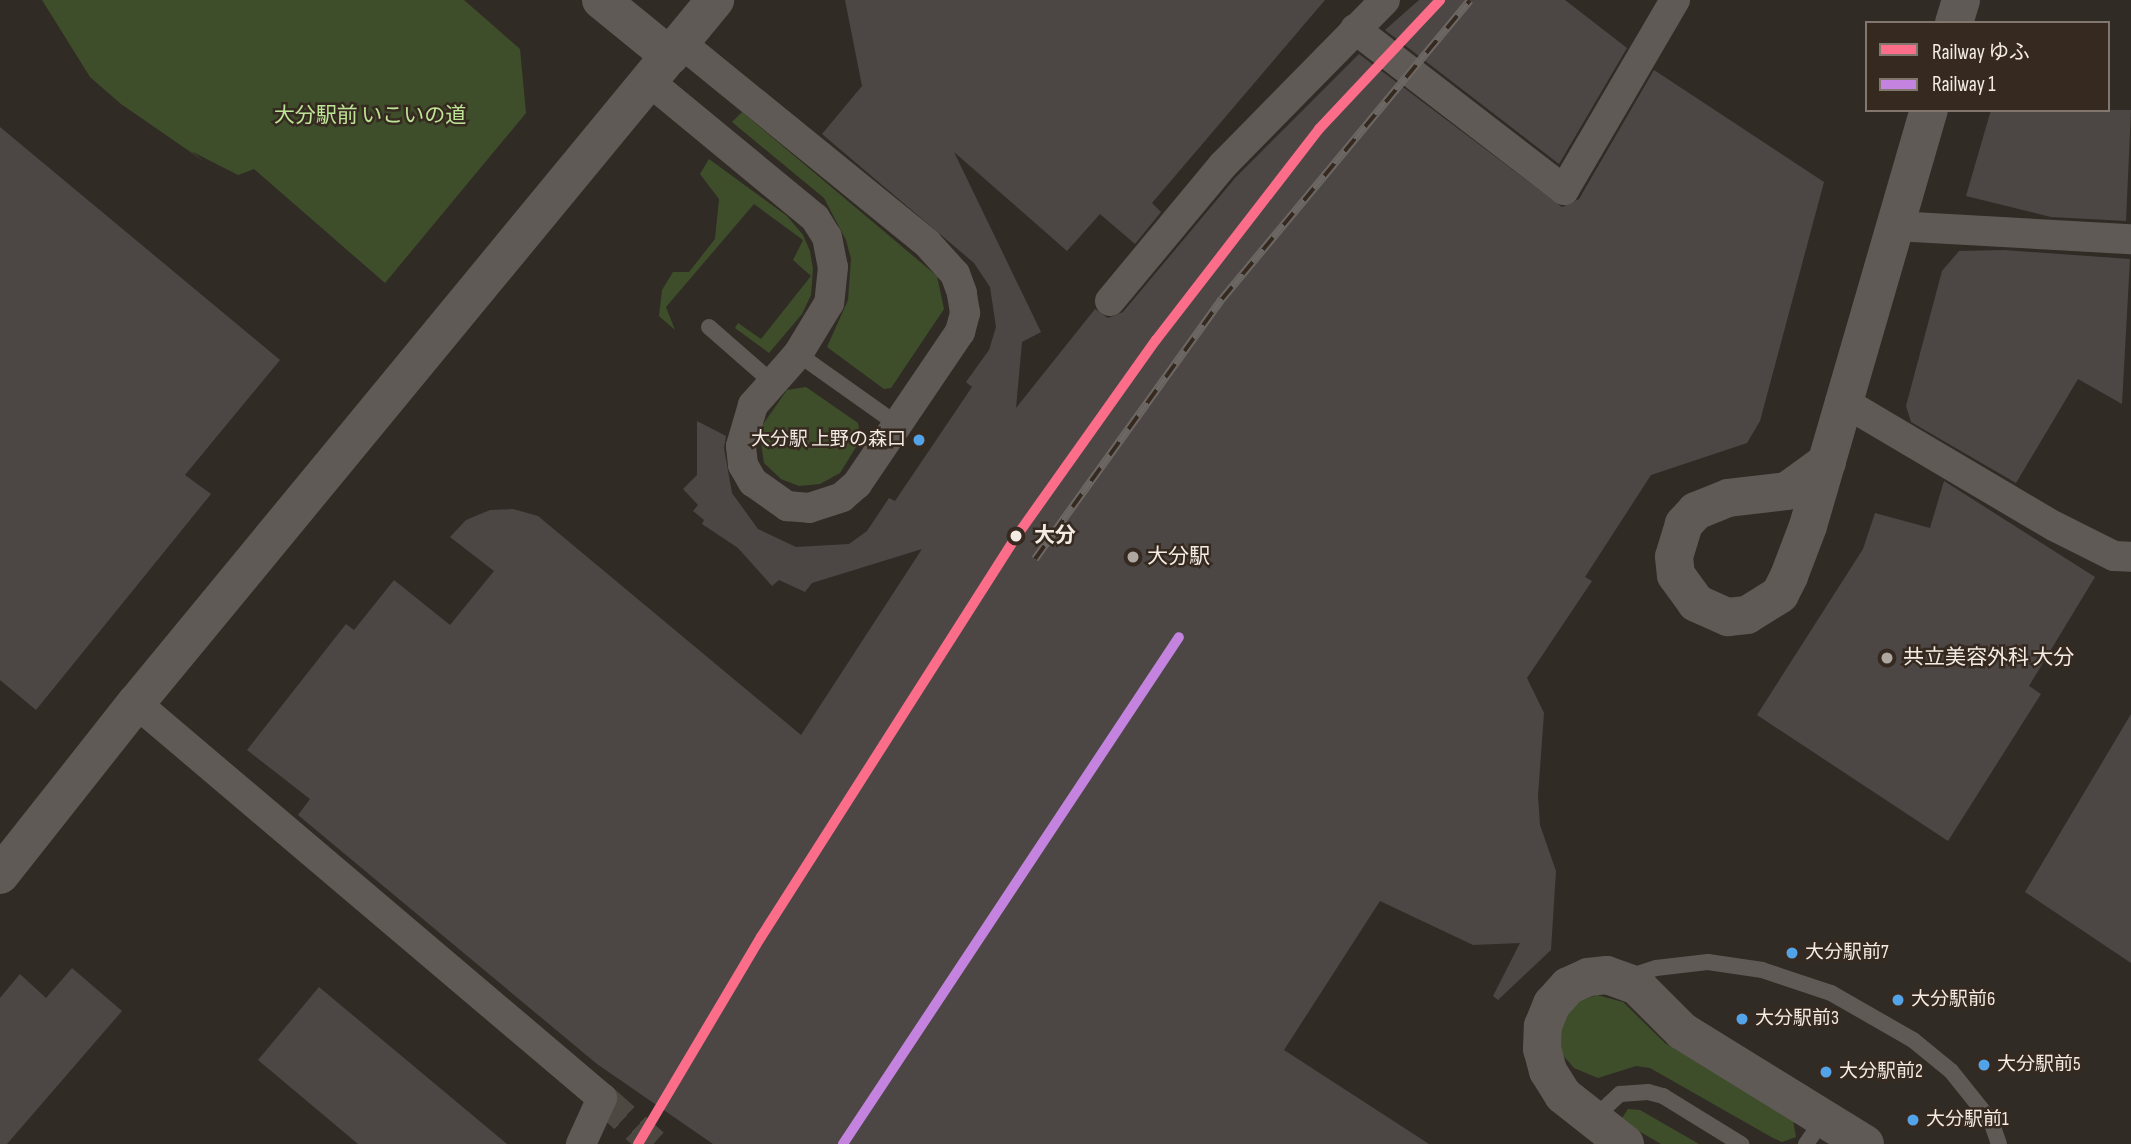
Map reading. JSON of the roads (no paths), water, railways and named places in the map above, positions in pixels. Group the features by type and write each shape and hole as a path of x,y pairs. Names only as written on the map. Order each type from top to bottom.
{"street":[{"path":"601,0 667,60 816,218 827,237 833,267 829,303 798,354 753,405 743,427 743,465 752,482 787,506 809,508 842,497 857,484 960,332 965,313 954,274 927,243 667,60"},
{"path":"0,875 136,703 715,0"},
{"path":"1110,301 1223,165 1385,0"},
{"path":"1355,29 1564,190 1675,0"},
{"path":"1955,21 1961,0"},
{"path":"1826,462 1928,112"},
{"path":"1895,226 2131,239"},
{"path":"1844,402 2054,526 2114,556 2131,557"},
{"path":"136,703 602,1098 581,1144"},
{"path":"1610,1136 1563,1095 1548,1071 1542,1049 1543,1026 1552,1004 1568,986 1588,977 1623,979 1637,986 1682,1031 1815,1132 1864,1144"}],"lane":[{"path":"709,327 773,383"},
{"path":"798,354 897,424"},
{"path":"1623,979 1656,968 1709,962 1762,970 1831,993 1913,1040 1951,1071 1991,1121 1999,1144"},
{"path":"1610,1136 1620,1094 1648,1092 1663,1096 1741,1144"}],"tunnel":[{"path":"602,1098 654,1144"}],"railway":[{"path":"1035,559 1222,299 1470,0"}],"rail line":[{"name":"ゆふ","path":"638,1144 761,937 1013,541 1156,340 1319,129 1440,0"},
{"name":"1","path":"843,1144 1179,637"}],"place":[{"name":"大分駅 上野の森口","path":"919,440"},
{"name":"大分","path":"1016,536"},
{"name":"大分駅","path":"1133,557"},
{"name":"共立美容外科 大分","path":"1887,658"},
{"name":"大分駅前7","path":"1792,953"},
{"name":"大分駅前6","path":"1898,1000"},
{"name":"大分駅前3","path":"1742,1019"},
{"name":"大分駅前5","path":"1984,1065"},
{"name":"大分駅前2","path":"1826,1072"},
{"name":"大分駅前1","path":"1913,1120"}],"park label":[{"name":"大分駅前 いこいの道","path":"370,116"}]}
